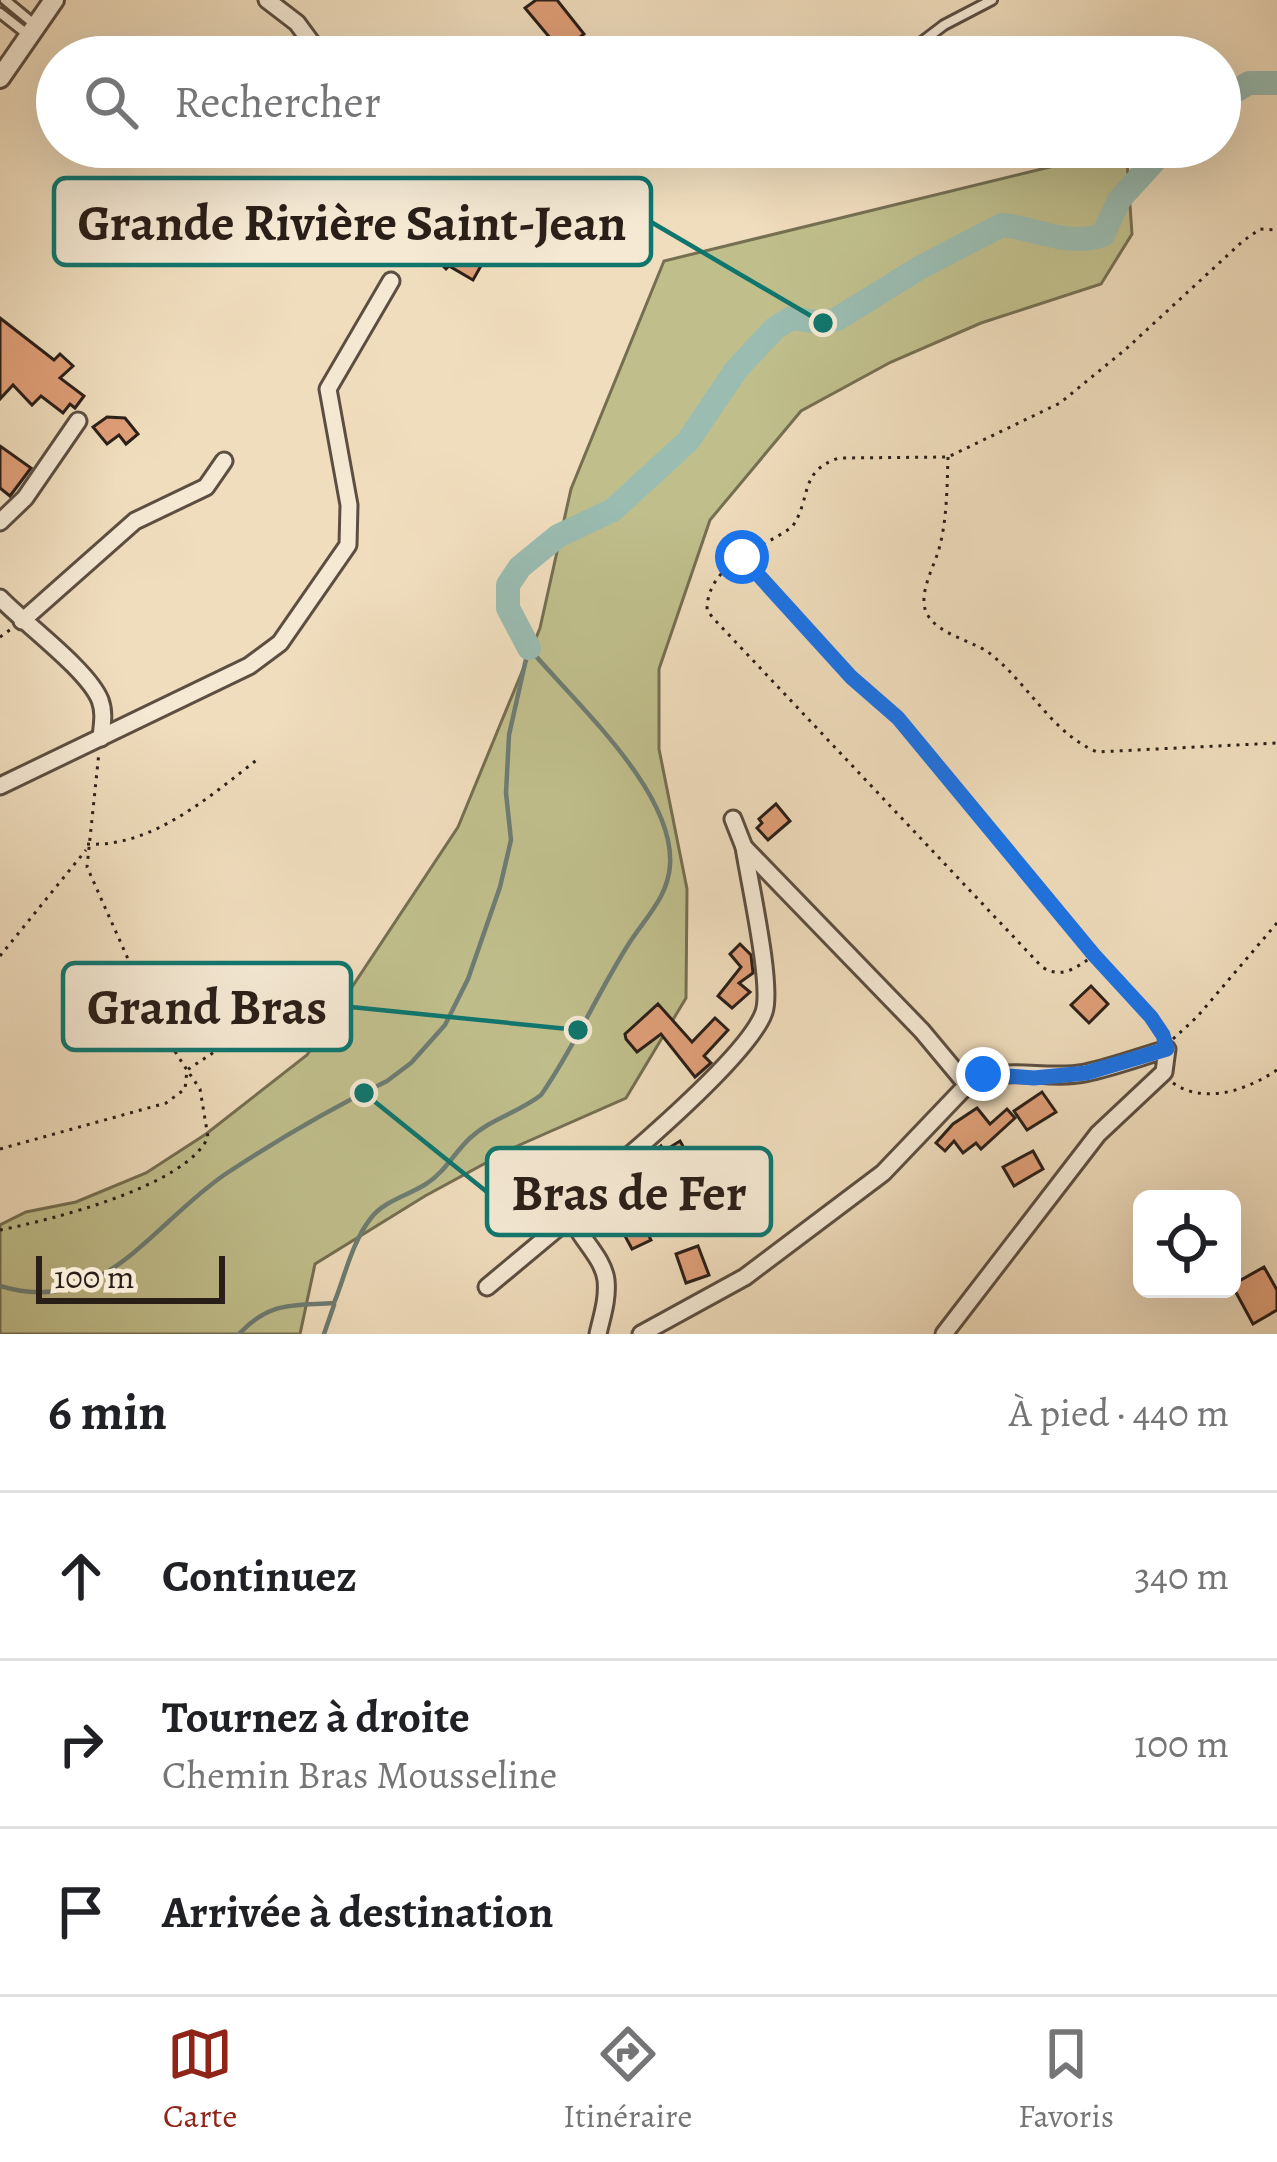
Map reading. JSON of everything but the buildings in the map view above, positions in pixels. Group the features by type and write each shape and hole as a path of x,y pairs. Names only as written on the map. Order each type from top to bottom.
{"street":[{"path":"0,78 54,0"},
{"path":"267,0 307,36"},
{"path":"0,786 263,658 280,644 342,559 351,530 328,389 391,281"},
{"path":"0,522 25,497 78,422"},
{"path":"22,621 135,521 206,487 224,460"},
{"path":"0,598 98,695 103,712 100,738"},
{"path":"598,1334 606,1306 606,1279 599,1255 575,1228 571,1217 574,1194 629,1156 746,1042 764,1011 744,847 733,820"},
{"path":"744,847 922,1031 967,1085"},
{"path":"641,1334 745,1277 883,1173 967,1085 991,1072 1034,1078 1086,1073 1167,1049 1165,1072 1099,1135 944,1334"},
{"path":"487,1287 571,1217"}],"lane":[{"path":"5,0 32,30"},
{"path":"930,36 992,0"},
{"path":"0,13 32,30"}],"path":[{"path":"1094,955 1065,974 1042,967 713,618 707,610 709,592 723,570 792,527 812,476 825,462 948,457 1060,403 1126,350 1244,241 1260,229 1277,230"},
{"path":"948,457 940,547 924,601 927,613 938,624 985,650 1072,739 1097,752 1277,743"},
{"path":"742,557 851,677 898,718 1151,1017 1166,1043 1197,1017 1277,923"},
{"path":"0,1230 135,1190 188,1163 208,1137 200,1089 158,1024 92,880 87,847 100,738"},
{"path":"0,956 87,847 164,825 258,759"},
{"path":"187,1070 318,983"},
{"path":"0,1149 174,1100 188,1082 187,1070"},
{"path":"1165,1072 1184,1091 1199,1094 1237,1089 1277,1070"}],"shaded area":[{"path":"1046,168 1127,168 1132,234 1101,284 981,323 891,362 801,411 710,520 659,669 659,749 687,889 686,998 626,1098 515,1147 315,1264 300,1334 0,1334 0,1225 26,1212 76,1202 146,1173 206,1134 307,1055 458,827 540,628 571,489 664,261"}],"waterway":[{"path":"1241,88 1249,83 1277,83"},
{"path":"529,648 508,608 508,585 520,567 558,536 613,510 688,441 736,370 775,328 792,318 823,323 837,319 921,267 1002,225 1065,238 1103,235 1119,200 1148,168"},
{"path":"239,1334 272,1310 334,1303 349,1259 376,1212 433,1179 478,1131 541,1095 665,888 670,865 667,837 656,807 618,749 529,648"},
{"path":"0,1286 36,1292 68,1289 97,1277 227,1173 387,1081 411,1063 445,1025 468,979 511,840 506,793 509,735 528,650"},
{"path":"324,1334 334,1305"}],"place":[{"name":"Grande Rivière Saint-Jean","path":"823,323"},
{"name":"Grand Bras","path":"578,1030"},
{"name":"Bras de Fer","path":"364,1093"}],"route":[{"path":"742,557 851,677 898,718 1151,1017 1167,1049 1086,1073 1034,1078 983,1074"}]}
